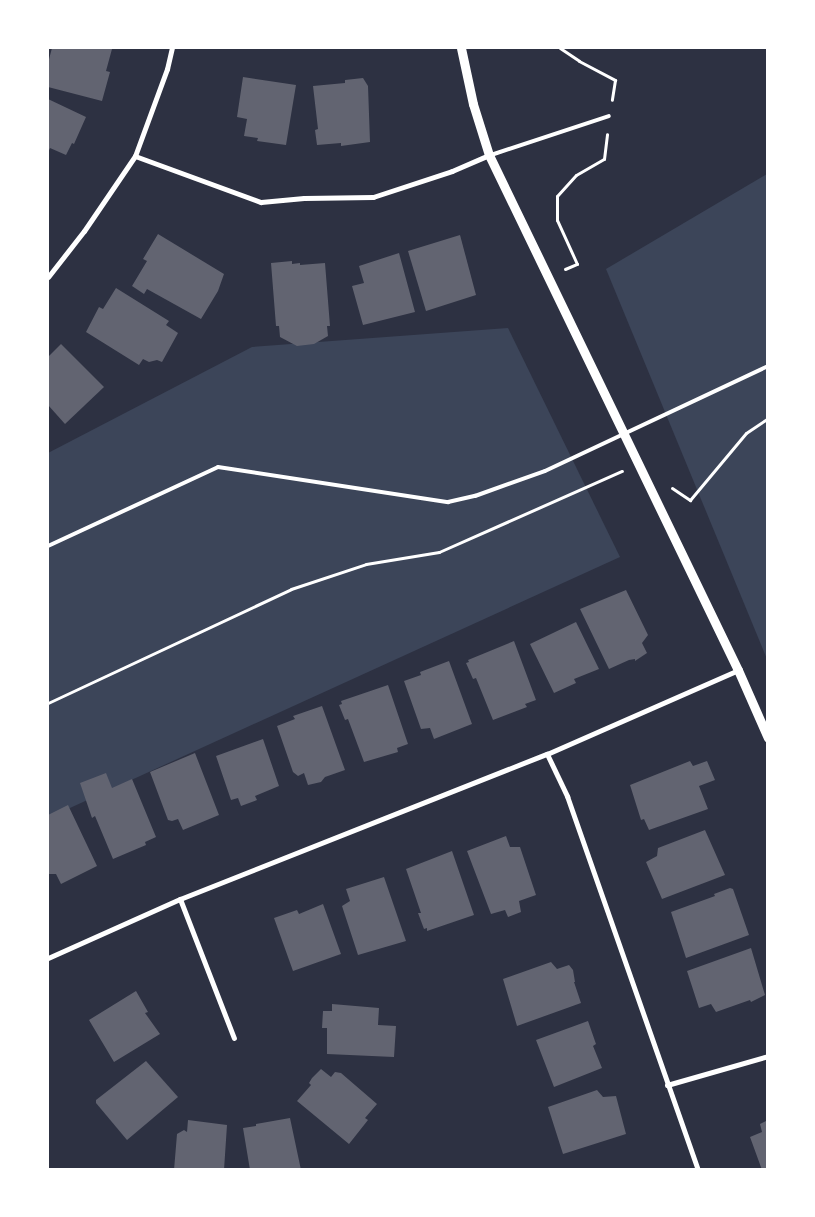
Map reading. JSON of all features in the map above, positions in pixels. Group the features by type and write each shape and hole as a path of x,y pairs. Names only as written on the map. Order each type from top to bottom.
{"street":[{"path":"48,277 84,231 135,156 167,68 172,48"},
{"path":"461,48 473,104 489,155 622,434 738,670 768,738"},
{"path":"135,156 261,202 304,198 373,197 452,171 489,155"},
{"path":"48,958 180,899 547,754 738,670"},
{"path":"547,754 567,796 698,1170"},
{"path":"180,899 234,1038"},
{"path":"667,1086 768,1056"}],"lane":[{"path":"489,155 610,116"},
{"path":"48,546 218,466 448,502 476,496 545,471 768,366"}],"path":[{"path":"547,278 577,264 557,220 557,196 576,175 604,159 615,80 579,61 560,48"},
{"path":"667,485 690,500 746,432 768,418"},
{"path":"48,703 290,589 366,564 439,552 637,464"}],"shaded area":[{"path":"767,174 767,659 606,269"},
{"path":"508,328 620,557 48,818 48,453 252,347"}],"building":[{"path":"52,48 112,49 106,71 110,72 102,101 48,87 48,63"},
{"path":"243,77 296,85 286,145 257,141 258,138 244,136 247,119 237,117"},
{"path":"363,78 368,86 370,142 341,146 341,143 317,145 315,130 318,129 313,86 345,83 345,80"},
{"path":"48,99 86,117 74,144 72,143 66,155 50,148 48,153"},
{"path":"158,234 224,274 218,291 201,319 147,289 144,294 132,286 147,261 143,259"},
{"path":"460,235 476,295 426,311 408,251"},
{"path":"399,253 415,312 363,325 352,286 364,283 359,266"},
{"path":"292,261 292,264 300,263 300,265 325,263 330,326 327,326 328,336 314,344 297,346 280,337 279,326 276,326 271,263"},
{"path":"116,288 169,321 166,325 178,333 162,362 157,360 149,362 143,359 139,365 86,332 99,307 103,309"},
{"path":"61,344 104,387 65,424 48,405 48,357"},
{"path":"626,590 648,635 642,643 647,653 635,661 635,659 629,660 609,669 580,609"},
{"path":"576,622 599,669 574,679 576,683 554,693 530,644"},
{"path":"514,641 536,700 525,704 527,707 493,720 476,678 473,679 466,663 469,662 468,660"},
{"path":"449,661 472,724 434,739 430,728 421,729 404,681 421,675 420,672"},
{"path":"388,685 408,744 397,748 398,752 364,762 348,719 345,720 339,705 342,704 341,701"},
{"path":"322,706 345,770 325,777 321,782 308,785 304,773 298,776 293,772 277,726 295,719 293,716"},
{"path":"263,739 279,786 255,796 257,800 241,806 238,798 231,800 216,756"},
{"path":"195,753 219,815 183,830 178,819 168,820 150,772"},
{"path":"690,761 693,766 707,761 715,780 699,786 708,809 649,830 644,819 641,820 630,785"},
{"path":"106,773 112,788 132,779 156,837 145,842 146,845 113,859 95,816 92,818 80,783"},
{"path":"68,805 97,866 61,884 56,874 48,874 48,815"},
{"path":"705,830 725,875 662,899 646,862 657,856 658,848"},
{"path":"506,836 510,847 520,847 536,895 519,901 521,912 508,917 505,910 491,914 467,851"},
{"path":"452,851 474,915 427,931 427,928 424,929 418,913 421,913 406,869"},
{"path":"384,877 406,941 358,955 342,906 350,901 346,889"},
{"path":"730,888 733,889 749,935 686,958 671,912 715,896 714,894"},
{"path":"323,904 341,954 293,971 274,918 297,910 299,914"},
{"path":"751,948 765,995 751,1002 750,1000 716,1012 711,1004 699,1008 687,971"},
{"path":"551,962 557,969 569,965 573,970 574,982 581,1003 517,1026 503,979"},
{"path":"136,991 148,1012 145,1013 160,1034 114,1062 89,1020"},
{"path":"332,1004 379,1008 378,1025 396,1026 394,1057 327,1054 327,1028 322,1028 323,1011 332,1011"},
{"path":"588,1021 596,1044 593,1046 602,1068 554,1087 536,1040"},
{"path":"146,1061 178,1097 127,1140 96,1103 96,1100"},
{"path":"321,1069 331,1077 335,1072 341,1073 377,1104 365,1118 368,1120 349,1144 297,1101 311,1085 309,1083 312,1078"},
{"path":"597,1090 603,1097 616,1096 626,1134 563,1154 548,1107"},
{"path":"290,1118 301,1170 250,1170 243,1128"},
{"path":"188,1120 227,1125 224,1170 174,1170 177,1134 184,1130 187,1132"},
{"path":"768,1120 768,1170 762,1170 750,1137 762,1132 760,1124"}]}
